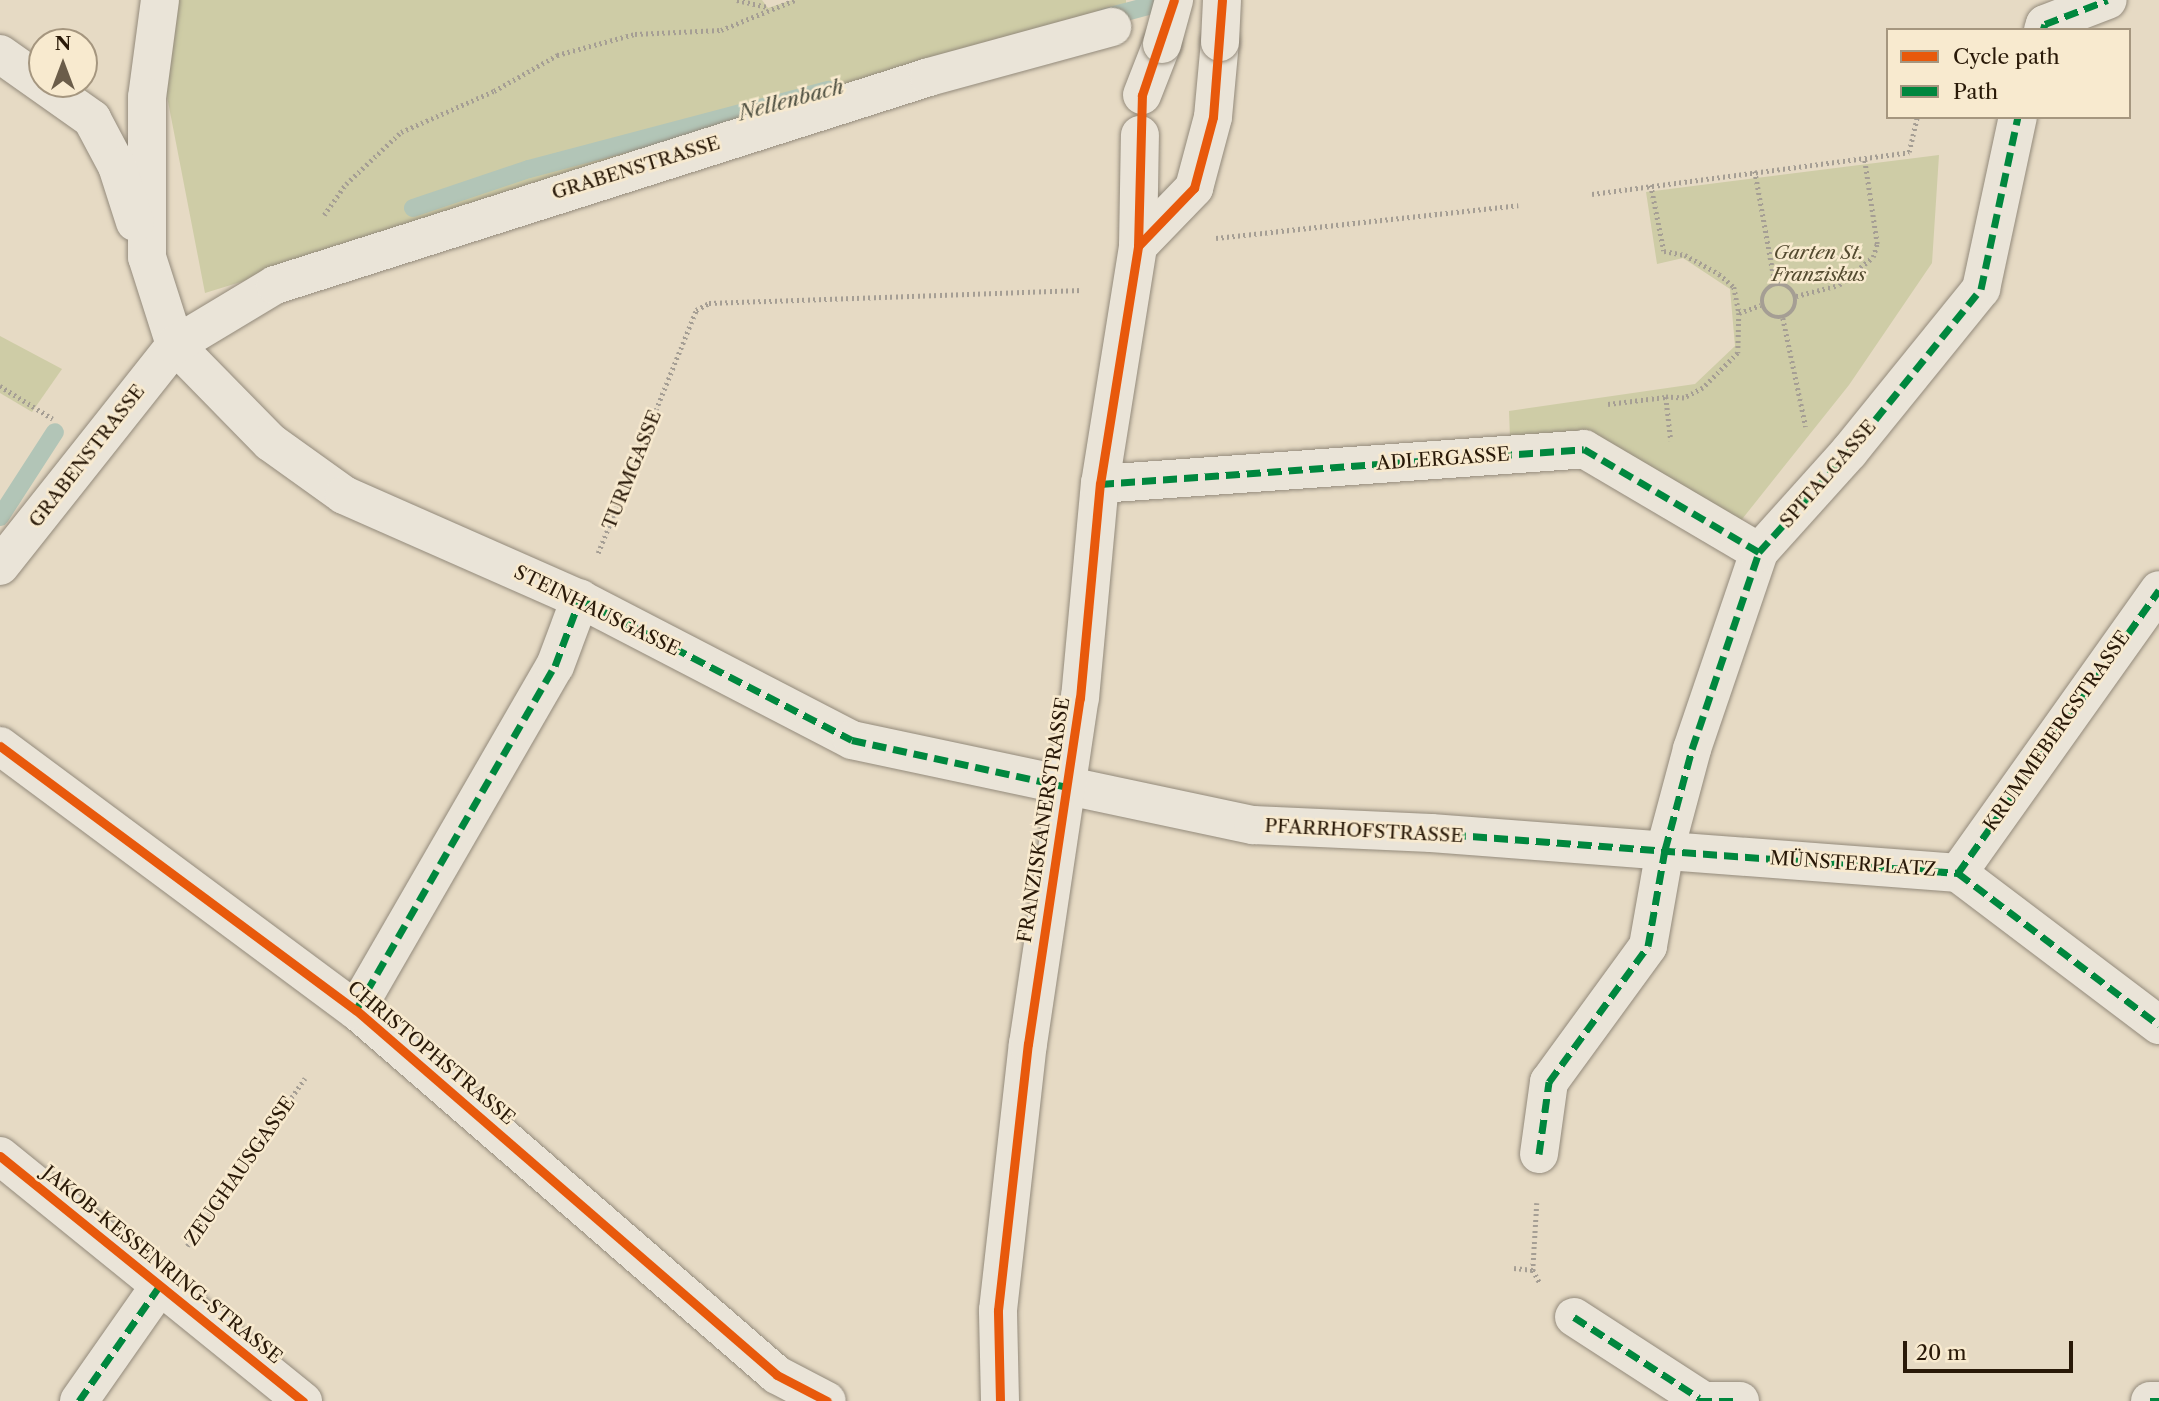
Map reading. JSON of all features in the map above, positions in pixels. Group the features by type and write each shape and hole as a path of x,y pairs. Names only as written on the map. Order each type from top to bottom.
{"street":[{"path":"147,257 147,97 160,0"},
{"path":"1142,95 1162,44 1174,0"},
{"path":"1138,246 1194,188 1213,117 1222,0"},
{"path":"2044,27 2108,0"},
{"name":"GRABENSTRASSE","path":"0,566 175,345 275,285 916,81 1112,27"},
{"path":"0,54 92,119 117,166 175,345"},
{"name":"SPITALGASSE","path":"1539,1154 1549,1082 1648,946 1665,850 1692,749 1759,552 1849,452 1981,289 2018,119"},
{"name":"FRANZISKANERSTRASSE","path":"1000,1401 998,1310 1028,1044 1080,698 1100,484 1128,288 1138,246 1140,135"},
{"name":"STEINHAUSGASSE","path":"175,345 270,442 344,495 580,599 852,740 1066,787"},
{"name":"ADLERGASSE","path":"1100,484 1584,449 1759,552"},
{"name":"KRUMMEBERGSTRASSE","path":"1958,873 2159,590"},
{"path":"356,1010 555,666 580,599"},
{"name":"CHRISTOPHSTRASSE","path":"0,746 356,1010 777,1375 827,1401"},
{"name":"PFARRHOFSTRASSE","path":"1066,787 1253,825 1431,833 1665,850"},
{"name":"MÜNSTERPLATZ","path":"1665,850 1958,873 2159,1025"},
{"name":"JAKOB-KESSENRING-STRASSE","path":"0,1156 158,1288 303,1401"},
{"path":"79,1401 158,1288"},
{"path":"1574,1317 1699,1399 1740,1401"},
{"path":"2150,1401 2159,1401"}],"path":[{"path":"737,0 768,8"},
{"path":"320,221 346,184 401,132 494,91 557,55 635,34 721,30 768,8 795,0"},
{"path":"1592,194 1909,152 1917,119"},
{"path":"1796,296 1839,285 1873,257 1877,244 1864,157"},
{"path":"1755,171 1775,283"},
{"path":"1651,185 1664,251 1685,255 1719,274 1734,287 1739,313 1738,353 1703,388 1684,398 1666,397 1672,448"},
{"path":"1138,246 1518,205"},
{"path":"1775,283 1788,286 1796,296 1794,310 1783,318 1769,316 1761,305 1764,292 1775,283"},
{"path":"1739,313 1761,305"},
{"path":"1783,318 1806,427 1800,435"},
{"path":"0,386 35,407"},
{"path":"1539,1154 1534,1270 1542,1287"},
{"path":"1514,1268 1534,1270"}],"green space":[{"path":"159,0 762,0 768,8 792,0 1126,0 1126,7 205,293 154,29"},
{"name":"Garten St. Franziskus","path":"1939,155 1932,263 1849,385 1739,523 1510,438 1509,411 1695,384 1735,346 1730,289 1683,258 1657,264 1646,192"},
{"path":"0,336 62,369 32,412 0,393"}],"waterway":[{"name":"Nellenbach","path":"1103,18 1171,0"},
{"name":"Nellenbach","path":"413,208 529,169 829,90"},
{"path":"0,517 55,432"}],"marked path":[{"path":"2044,28 2045,24 2108,0"},
{"path":"1539,1154 1549,1082 1648,946 1665,850 1692,749 1759,552 1849,452 1981,289 2018,119"},
{"path":"1100,484 1584,449 1759,552"},
{"path":"1958,873 2159,590"},
{"path":"356,1010 555,666 580,599 852,740 1067,787"},
{"path":"1431,833 1958,873 2159,1025"},
{"path":"79,1401 158,1288"},
{"path":"1574,1317 1699,1398"},
{"path":"1698,1401 1740,1401"},
{"path":"2150,1401 2159,1401"}],"cycle path":[{"path":"1000,1401 998,1310 1028,1044 1080,698 1100,484 1138,246 1142,95 1174,0"},
{"path":"1138,246 1194,188 1213,117 1222,0"},
{"path":"0,746 356,1010 777,1375 827,1401"},
{"path":"0,1156 303,1401"}]}
